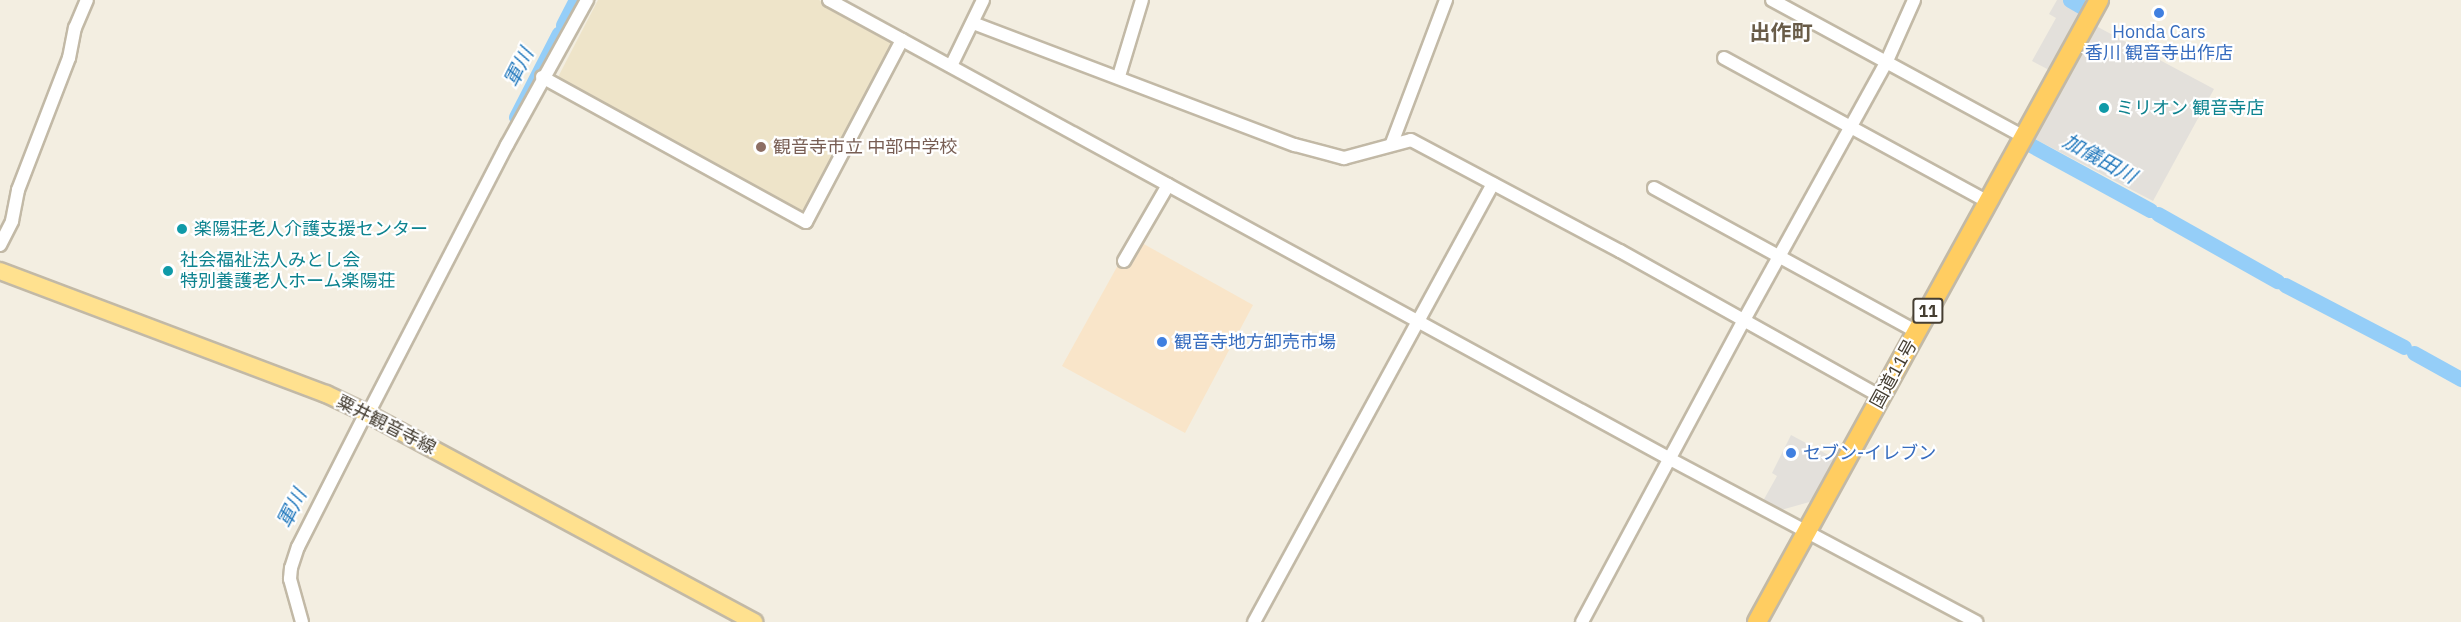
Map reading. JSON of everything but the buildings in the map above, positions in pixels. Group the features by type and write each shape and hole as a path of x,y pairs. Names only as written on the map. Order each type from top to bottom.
{"highway":[{"name":"国道11号","path":"1757,622 2099,0"}],"main road":[{"name":"粟井観音寺線","path":"0,271 326,394 367,413 753,622"}],"street":[{"path":"0,245 12,221 18,190 69,58 75,28 87,0"},
{"path":"302,622 290,579 298,547 542,77 587,0"},
{"path":"829,0 1670,459 1976,622"},
{"path":"951,66 983,0"},
{"path":"1119,76 1142,0"},
{"path":"1392,143 1446,0"},
{"path":"1772,0 2024,137"},
{"path":"1582,622 1744,320 1886,63 1914,0"},
{"path":"973,23 1089,68 1119,76 1295,145 1344,158 1392,143 1411,140 1744,320 1881,397"},
{"path":"542,77 806,222 902,40"},
{"path":"1724,58 1988,202"},
{"path":"1254,622 1493,184"},
{"path":"1124,261 1168,185"},
{"path":"1654,188 1917,332"}],"shaded area":[{"name":"観音寺市立 中部中学校","path":"598,0 819,0 898,43 804,216 557,79"},
{"path":"2057,0 2064,0 2082,10 2049,70 2032,61 2056,18 2049,14"},
{"path":"2096,26 2214,89 2153,201 2035,139"},
{"name":"観音寺地方卸売市場","path":"1133,238 1253,305 1185,433 1062,366"},
{"path":"1791,435 1834,458 1813,501 1781,510 1763,501 1777,476 1772,473"}],"waterway":[{"name":"軍川","path":"563,25 576,0"},
{"name":"加儀田川","path":"2070,0 2082,7"},
{"name":"軍川","path":"516,117 559,33"},
{"name":"加儀田川","path":"2029,144 2150,210"},
{"name":"加儀田川","path":"2158,214 2277,281"},
{"name":"加儀田川","path":"2285,285 2404,347"},
{"name":"加儀田川","path":"2414,353 2461,379"}],"place":[{"name":"Honda Cars 香川 観音寺出作店","path":"2159,13"},
{"name":"ミリオン 観音寺店","path":"2104,108"},
{"name":"観音寺市立 中部中学校","path":"761,147"},
{"name":"楽陽荘老人介護支援センター","path":"182,229"},
{"name":"社会福祉法人みとし会 特別養護老人ホーム楽陽荘","path":"168,271"},
{"name":"観音寺地方卸売市場","path":"1162,342"},
{"name":"セブン-イレブン","path":"1791,453"}],"district":[{"name":"出作町","path":"1781,32"}]}
